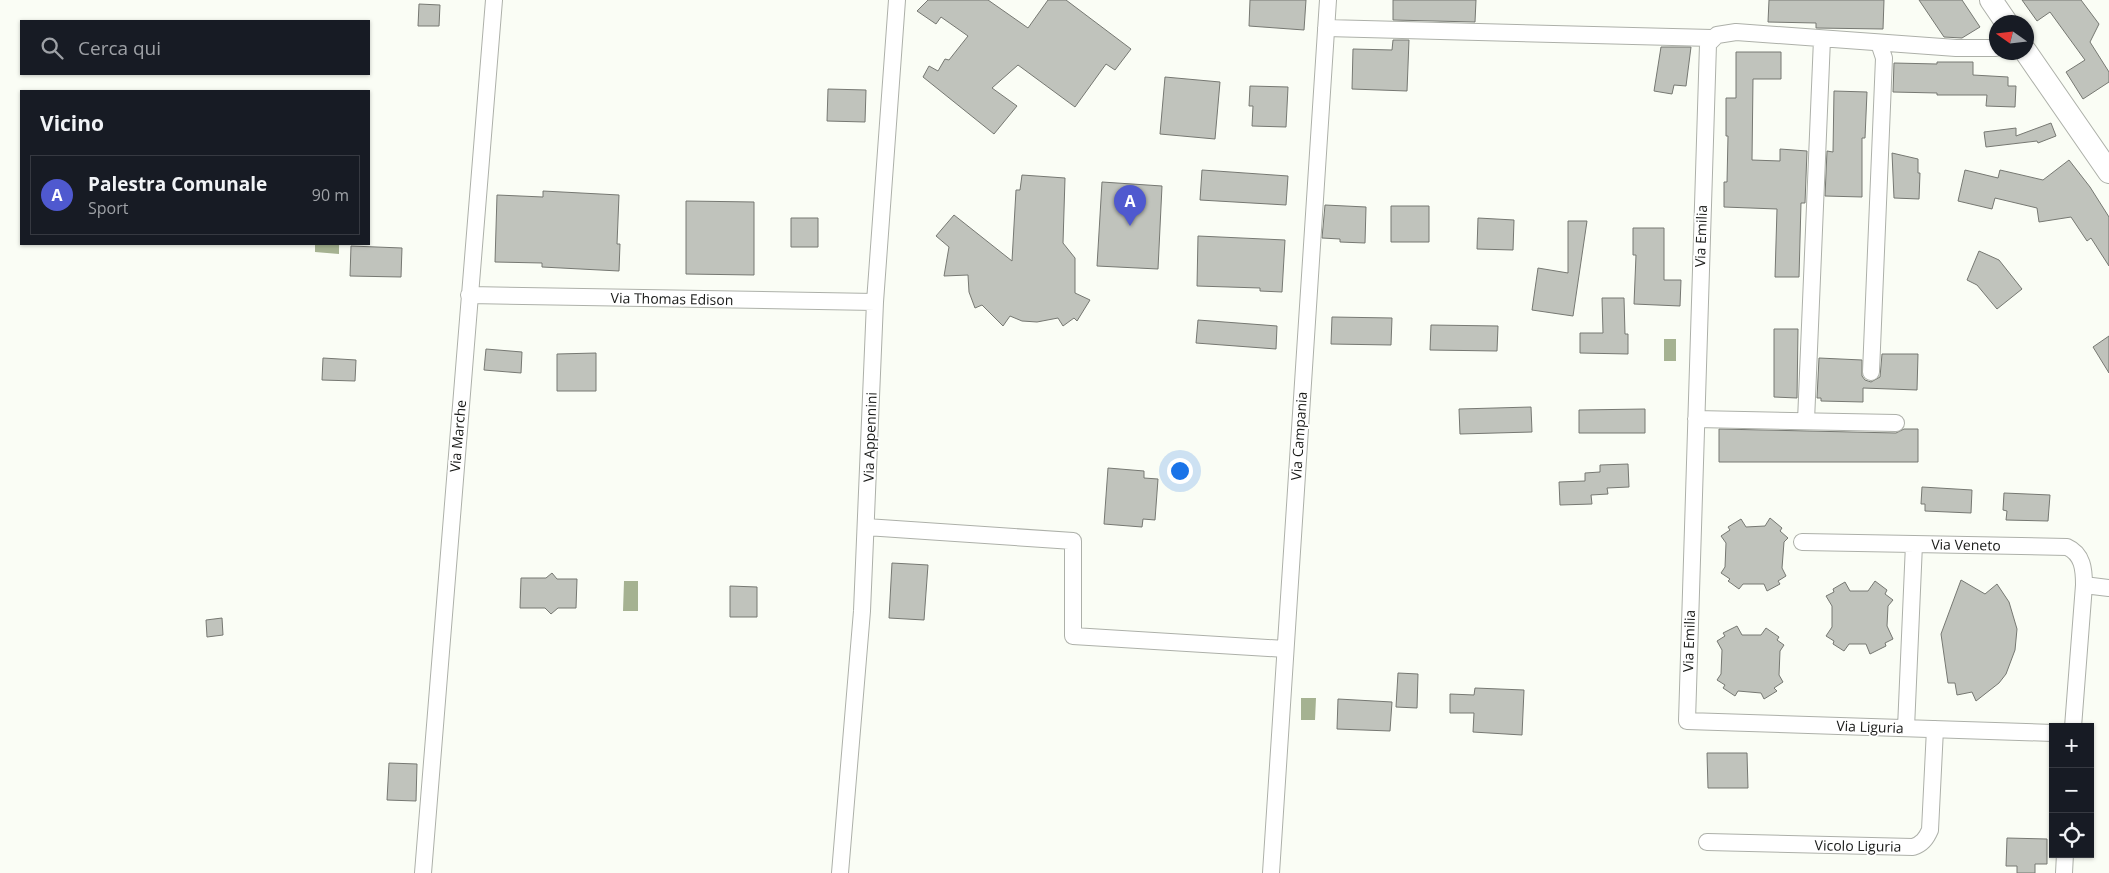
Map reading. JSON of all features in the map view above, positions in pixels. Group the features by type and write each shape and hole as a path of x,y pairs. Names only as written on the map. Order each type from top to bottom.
{"main road":[{"path":"1990,0 2001,15"},
{"path":"2032,60 2109,172"}],"street":[{"name":"Via Marche","path":"423,873 494,0"},
{"name":"Via Appennini","path":"840,873 860,630 875,302 897,0"},
{"name":"Via Campania","path":"1270,873 1328,0"},
{"path":"1326,28 1712,38 1717,35 1736,32 1956,48 1989,48"},
{"name":"Via Emilia","path":"1687,721 1707,51 1712,38"},
{"path":"1806,421 1822,39"},
{"path":"1871,372 1884,58 1879,43"},
{"name":"Via Thomas Edison","path":"469,295 875,302"},
{"path":"1696,419 1896,423"},
{"path":"866,527 1073,541 1073,636 1285,649"},
{"path":"1802,542 1914,544"},
{"name":"Via Veneto","path":"1906,728 1914,544 2068,547 2080,558 2084,571 2084,585"},
{"path":"2073,723 2084,585 2109,588"},
{"name":"Via Liguria","path":"1687,721 2049,733"},
{"name":"Vicolo Liguria","path":"1707,842 1913,847 1918,845 1924,842 1930,830 1935,729"},
{"path":"2064,873 2066,858"}],"shaded area":[{"path":"315,245 339,245 339,254 315,252"},
{"path":"1664,339 1676,339 1676,361 1664,361"},
{"path":"624,581 638,581 638,611 623,611"},
{"path":"1301,698 1316,698 1315,720 1301,720"}],"building":[{"path":"928,0 988,0 1028,28 1048,0 1066,0 1131,49 1115,70 1106,64 1075,107 1018,65 992,88 1017,106 994,134 923,77 929,66 938,71 945,59 949,60 968,36 941,17 936,24 917,11"},
{"path":"1250,0 1306,0 1304,30 1249,26"},
{"path":"1393,0 1476,0 1475,22 1393,20"},
{"path":"1769,0 1884,0 1883,29 1816,28 1816,23 1768,22"},
{"path":"1919,0 1962,0 1980,27 1962,38 1944,37"},
{"path":"2022,0 2081,0 2099,24 2090,42 2109,72 2109,82 2083,99 2066,72 2085,60 2050,12 2037,21"},
{"path":"419,4 440,5 439,26 418,26"},
{"path":"1393,40 1409,40 1407,91 1352,89 1353,49 1392,50"},
{"path":"1661,47 1691,47 1686,86 1674,85 1672,94 1654,91"},
{"path":"1736,52 1781,52 1781,79 1753,79 1752,160 1780,161 1780,149 1807,151 1805,203 1801,203 1799,277 1775,277 1777,209 1724,207 1724,182 1727,182 1728,136 1726,136 1726,98 1736,98"},
{"path":"1937,62 1973,62 1973,75 2008,77 2008,86 2016,86 2015,107 1986,106 1987,95 1937,95 1937,93 1893,92 1894,63 1937,64"},
{"path":"1165,77 1220,82 1215,139 1160,134"},
{"path":"1250,86 1288,87 1286,127 1252,126 1253,106 1249,106"},
{"path":"828,89 866,90 865,122 827,121"},
{"path":"1834,91 1867,92 1865,138 1862,138 1862,197 1825,196 1827,151 1833,152"},
{"path":"2051,123 2056,136 2038,143 2037,141 1986,147 1984,132 2016,128 2016,136"},
{"path":"1892,153 1918,159 1918,173 1920,173 1919,199 1894,198"},
{"path":"2069,160 2090,187 2109,217 2109,266 2091,238 2087,241 2071,217 2039,222 2037,208 1995,198 1992,209 1958,201 1965,170 1998,178 2000,170 2043,180"},
{"path":"1202,170 1288,176 1286,205 1200,200"},
{"path":"1022,175 1065,178 1063,243 1075,258 1075,293 1090,300 1077,321 1074,318 1063,326 1058,318 1037,322 1022,321 1010,316 1003,326 982,305 975,308 969,292 968,275 944,276 949,247 936,236 954,215 1012,261 1016,190 1020,190"},
{"path":"1102,182 1162,186 1158,269 1097,266"},
{"path":"543,191 619,195 617,244 620,244 619,271 542,267 542,263 495,262 497,195 543,197"},
{"path":"686,201 754,202 754,275 686,274"},
{"path":"1325,205 1366,207 1365,243 1340,242 1340,239 1322,238"},
{"path":"1391,206 1429,206 1429,242 1391,242"},
{"path":"791,218 818,218 818,247 791,247"},
{"path":"1478,218 1514,220 1513,250 1477,249"},
{"path":"1568,221 1587,221 1573,316 1532,310 1538,268 1568,273"},
{"path":"1633,228 1664,228 1664,280 1681,280 1680,306 1634,304 1636,255 1633,255"},
{"path":"1198,236 1285,240 1282,292 1260,291 1260,288 1197,286"},
{"path":"351,246 402,248 401,277 350,276"},
{"path":"1979,251 1999,260 2022,289 1997,309 1977,285 1967,280"},
{"path":"1602,298 1624,298 1625,334 1628,334 1628,354 1580,353 1580,333 1603,333"},
{"path":"1332,317 1392,318 1391,345 1331,344"},
{"path":"1198,320 1277,326 1276,349 1196,343"},
{"path":"1431,325 1498,326 1497,351 1430,350"},
{"path":"1774,329 1798,329 1797,398 1774,397"},
{"path":"2109,336 2109,373 2093,347"},
{"path":"486,349 522,352 521,373 484,370"},
{"path":"596,353 596,391 557,391 557,354"},
{"path":"1882,354 1918,354 1917,390 1863,388 1863,402 1821,401 1821,398 1817,398 1819,358 1862,360 1862,376 1865,380 1871,382 1880,377"},
{"path":"323,358 356,360 355,381 322,380"},
{"path":"1531,407 1532,432 1460,434 1459,409"},
{"path":"1645,409 1645,433 1579,433 1579,410"},
{"path":"1719,429 1896,433 1904,429 1918,429 1918,462 1719,462"},
{"path":"1628,464 1629,487 1607,488 1608,494 1591,495 1592,504 1560,505 1559,482 1585,481 1585,473 1600,472 1600,465"},
{"path":"1108,468 1144,471 1144,478 1158,479 1155,520 1143,519 1142,527 1104,524"},
{"path":"1922,487 1972,490 1971,513 1925,511 1925,504 1921,504"},
{"path":"2004,493 2050,495 2048,521 2006,520 2007,511 2003,510"},
{"path":"1770,518 1782,528 1780,531 1788,538 1784,542 1782,568 1786,576 1778,581 1780,584 1767,591 1764,584 1743,584 1739,589 1721,573 1725,567 1726,543 1721,536 1730,530 1728,527 1741,519 1746,527 1765,526"},
{"path":"892,563 928,565 924,620 889,618"},
{"path":"552,573 557,579 577,579 576,608 558,608 551,614 545,608 520,608 521,578 546,578"},
{"path":"1961,580 1985,594 1997,584 2009,602 2017,629 2015,650 2006,674 1999,683 1976,701 1972,692 1957,695 1955,683 1948,683 1941,634"},
{"path":"1875,581 1887,590 1885,594 1893,600 1888,606 1887,626 1893,639 1885,643 1886,646 1870,654 1866,644 1849,644 1844,651 1833,644 1834,641 1826,636 1832,627 1832,606 1826,596 1834,592 1833,589 1845,582 1850,591 1868,591"},
{"path":"730,586 757,587 757,617 730,617"},
{"path":"222,618 223,635 207,637 206,620"},
{"path":"1737,626 1742,635 1761,635 1766,628 1779,637 1777,640 1784,645 1780,651 1779,675 1783,682 1774,688 1777,691 1764,699 1761,693 1738,691 1735,696 1723,688 1725,685 1717,680 1721,674 1722,650 1717,641 1725,636 1723,633"},
{"path":"1398,673 1418,674 1417,708 1396,707"},
{"path":"1475,688 1524,690 1522,735 1473,732 1474,713 1450,713 1450,694 1474,695"},
{"path":"1338,699 1392,702 1390,731 1337,729"},
{"path":"1707,753 1747,753 1748,788 1708,788"},
{"path":"389,763 417,764 416,801 387,800"},
{"path":"2007,838 2047,839 2047,864 2035,864 2035,873 2017,873 2017,866 2006,866"}],"place":[{"name":"Palestra Comunale","path":"1130,226"}]}
